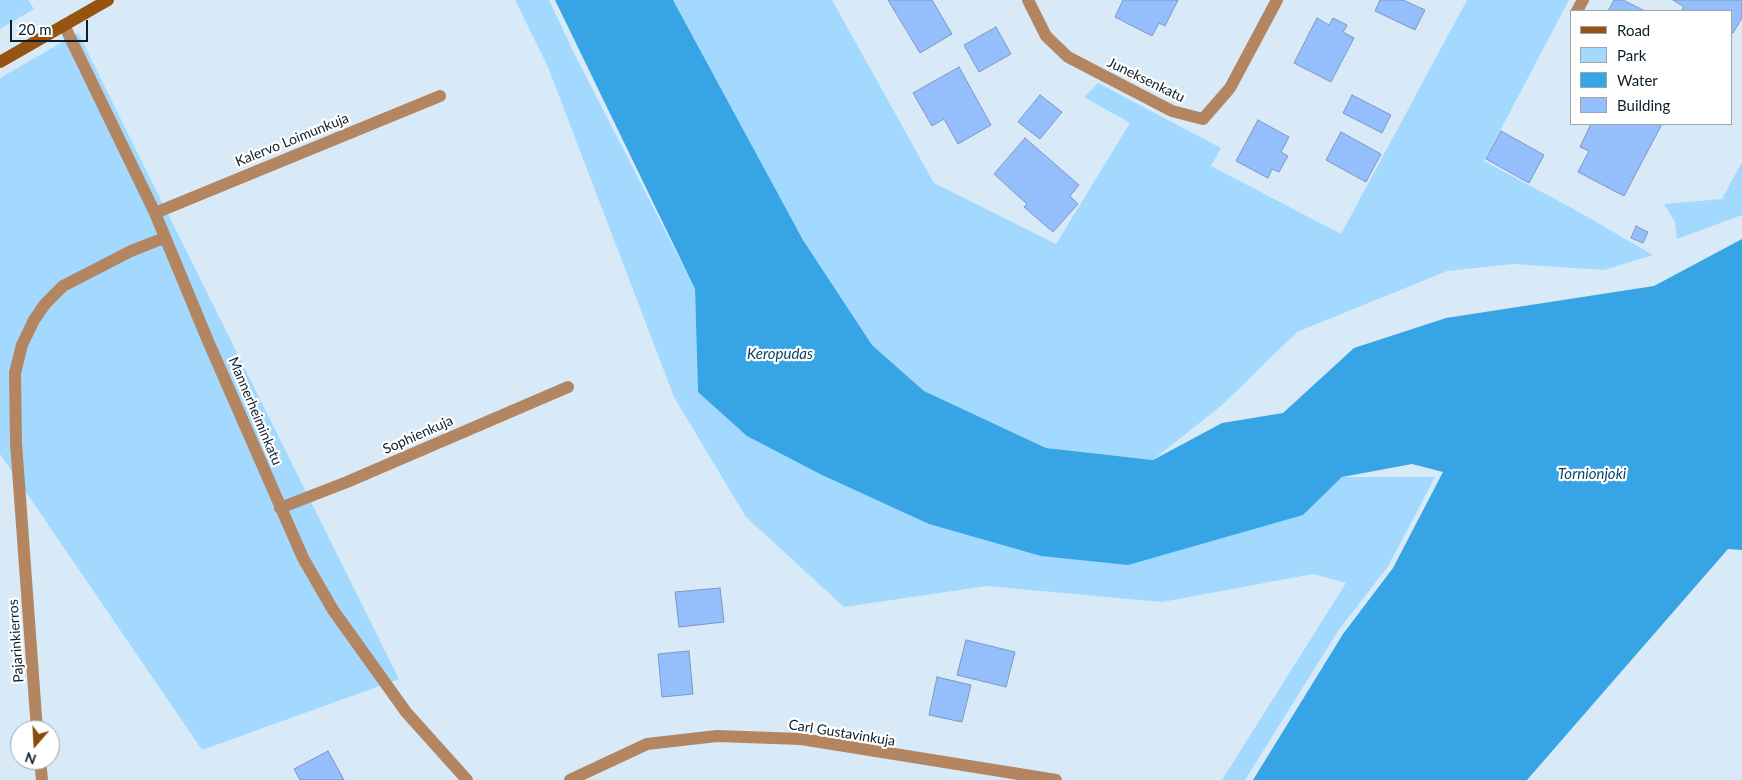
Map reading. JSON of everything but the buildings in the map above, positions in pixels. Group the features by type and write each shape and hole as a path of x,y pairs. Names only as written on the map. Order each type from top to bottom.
{"street":[{"path":"0,62 108,0"},
{"name":"Juneksenkatu","path":"1028,0 1046,36 1068,57 1172,112 1203,120 1230,88 1276,0"},
{"name":"Mannerheiminkatu","path":"64,25 155,213 164,238 303,558 333,610 406,712 467,780"},
{"name":"Kalervo Loimunkuja","path":"155,213 440,96"},
{"name":"Pajarinkierros","path":"36,720 16,443 15,373 22,345 34,320 45,304 63,286 131,251 164,238"},
{"name":"Sophienkuja","path":"280,508 347,482 568,387"},
{"name":"Carl Gustavinkuja","path":"570,780 647,744 717,736 801,739 1056,780"}],"green space":[{"path":"0,0 28,0 34,9 0,29"},
{"path":"515,0 549,0 575,55 695,289 698,392 1303,515 1342,477 1435,477 1389,565 1338,631 1245,780 1222,780 1346,583 1313,574 1162,602 987,586 844,607 746,517 674,397 548,67"},
{"path":"673,0 832,0 934,183 1056,244 1130,123 1084,97 1098,83 1221,148 1211,166 1341,234 1467,0 1569,0 1484,161 1579,212 1653,255 1604,270 1513,264 1447,271 1297,332 1222,405 1153,460 1046,448 924,391 872,345 803,240"},
{"path":"78,33 399,679 202,750 0,454 0,78"},
{"path":"1742,162 1742,215 1677,239 1675,222 1664,204 1722,199"}],"water":[{"path":"555,0 673,0 803,240 872,345 924,391 1046,448 1153,460 1222,423 1283,413 1354,348 1446,318 1654,286 1742,239 1742,550 1728,549 1527,780 1253,780 1343,634 1393,568 1443,472 1412,464 1342,477 1303,515 1128,565 1041,556 929,524 820,474 747,436 698,392 695,289"}],"water label":[{"name":"Keropudas","path":"780,354"},
{"name":"Tornionjoki","path":"1592,474"}]}
